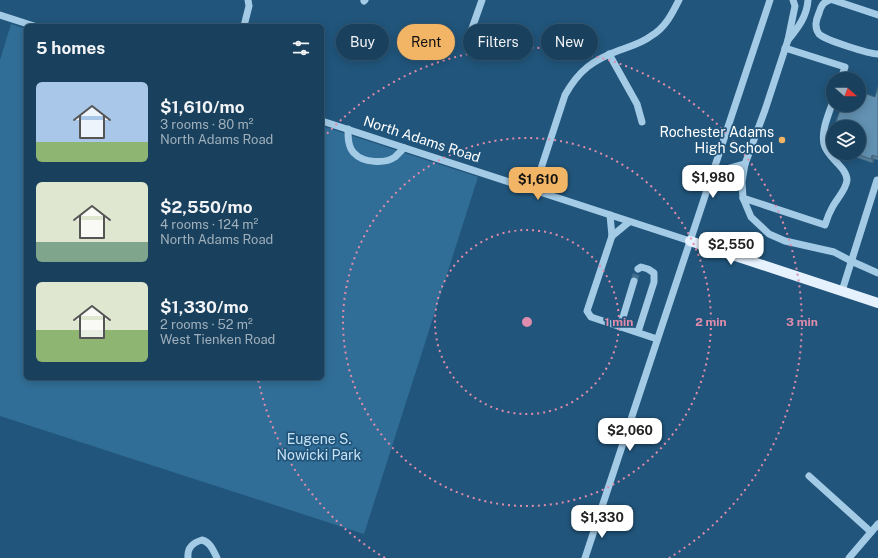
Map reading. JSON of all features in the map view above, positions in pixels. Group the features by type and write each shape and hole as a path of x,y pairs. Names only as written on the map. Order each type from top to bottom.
{"main road":[{"name":"North Adams Road","path":"690,241 878,303"}],"street":[{"path":"244,24 249,6 248,0"},
{"path":"474,24 482,0"},
{"path":"534,190 564,95 572,82 581,71 591,63 609,54 640,43 652,36 662,28 672,15 679,0"},
{"path":"586,558 770,0"},
{"path":"793,0 795,6 788,40 765,110 745,164 742,182 743,198 751,217 769,234 790,243 834,252 878,273"},
{"path":"788,40 797,30 805,15 808,0"},
{"path":"878,15 832,0 826,1 820,7 815,24 818,33 824,37 878,54"},
{"path":"0,15 28,24"},
{"path":"785,48 845,68 844,72"},
{"path":"609,54 637,104 642,122"},
{"path":"743,198 825,225 831,209 847,181 845,172 829,154 824,143 824,129 830,112"},
{"name":"North Adams Road","path":"324,122 690,241"},
{"path":"348,129 348,141 354,153 359,157 373,162 384,162 395,157 404,148"},
{"path":"712,173 745,164"},
{"path":"842,291 878,180"},
{"path":"610,215 612,236 587,311 591,318 657,339"},
{"path":"612,236 629,222"},
{"path":"638,269 648,269 654,273 654,282 638,332"},
{"path":"620,327 634,281"},
{"path":"809,476 871,532"},
{"path":"849,558 878,524"},
{"path":"188,558 191,546 202,540 206,541 211,546 217,558"}],"green space":[{"name":"Eugene S. Nowicki Park","path":"11,24 24,28 24,380 324,380 324,127 478,177 364,534 0,416 0,60"}],"building":[{"path":"878,87 878,157 872,155 871,159 866,157 866,120 837,120 839,112 866,112 866,94 875,97"}],"tunnel":[{"path":"634,281 638,269"}],"place":[{"name":"Rochester Adams High School","path":"782,140"}]}
